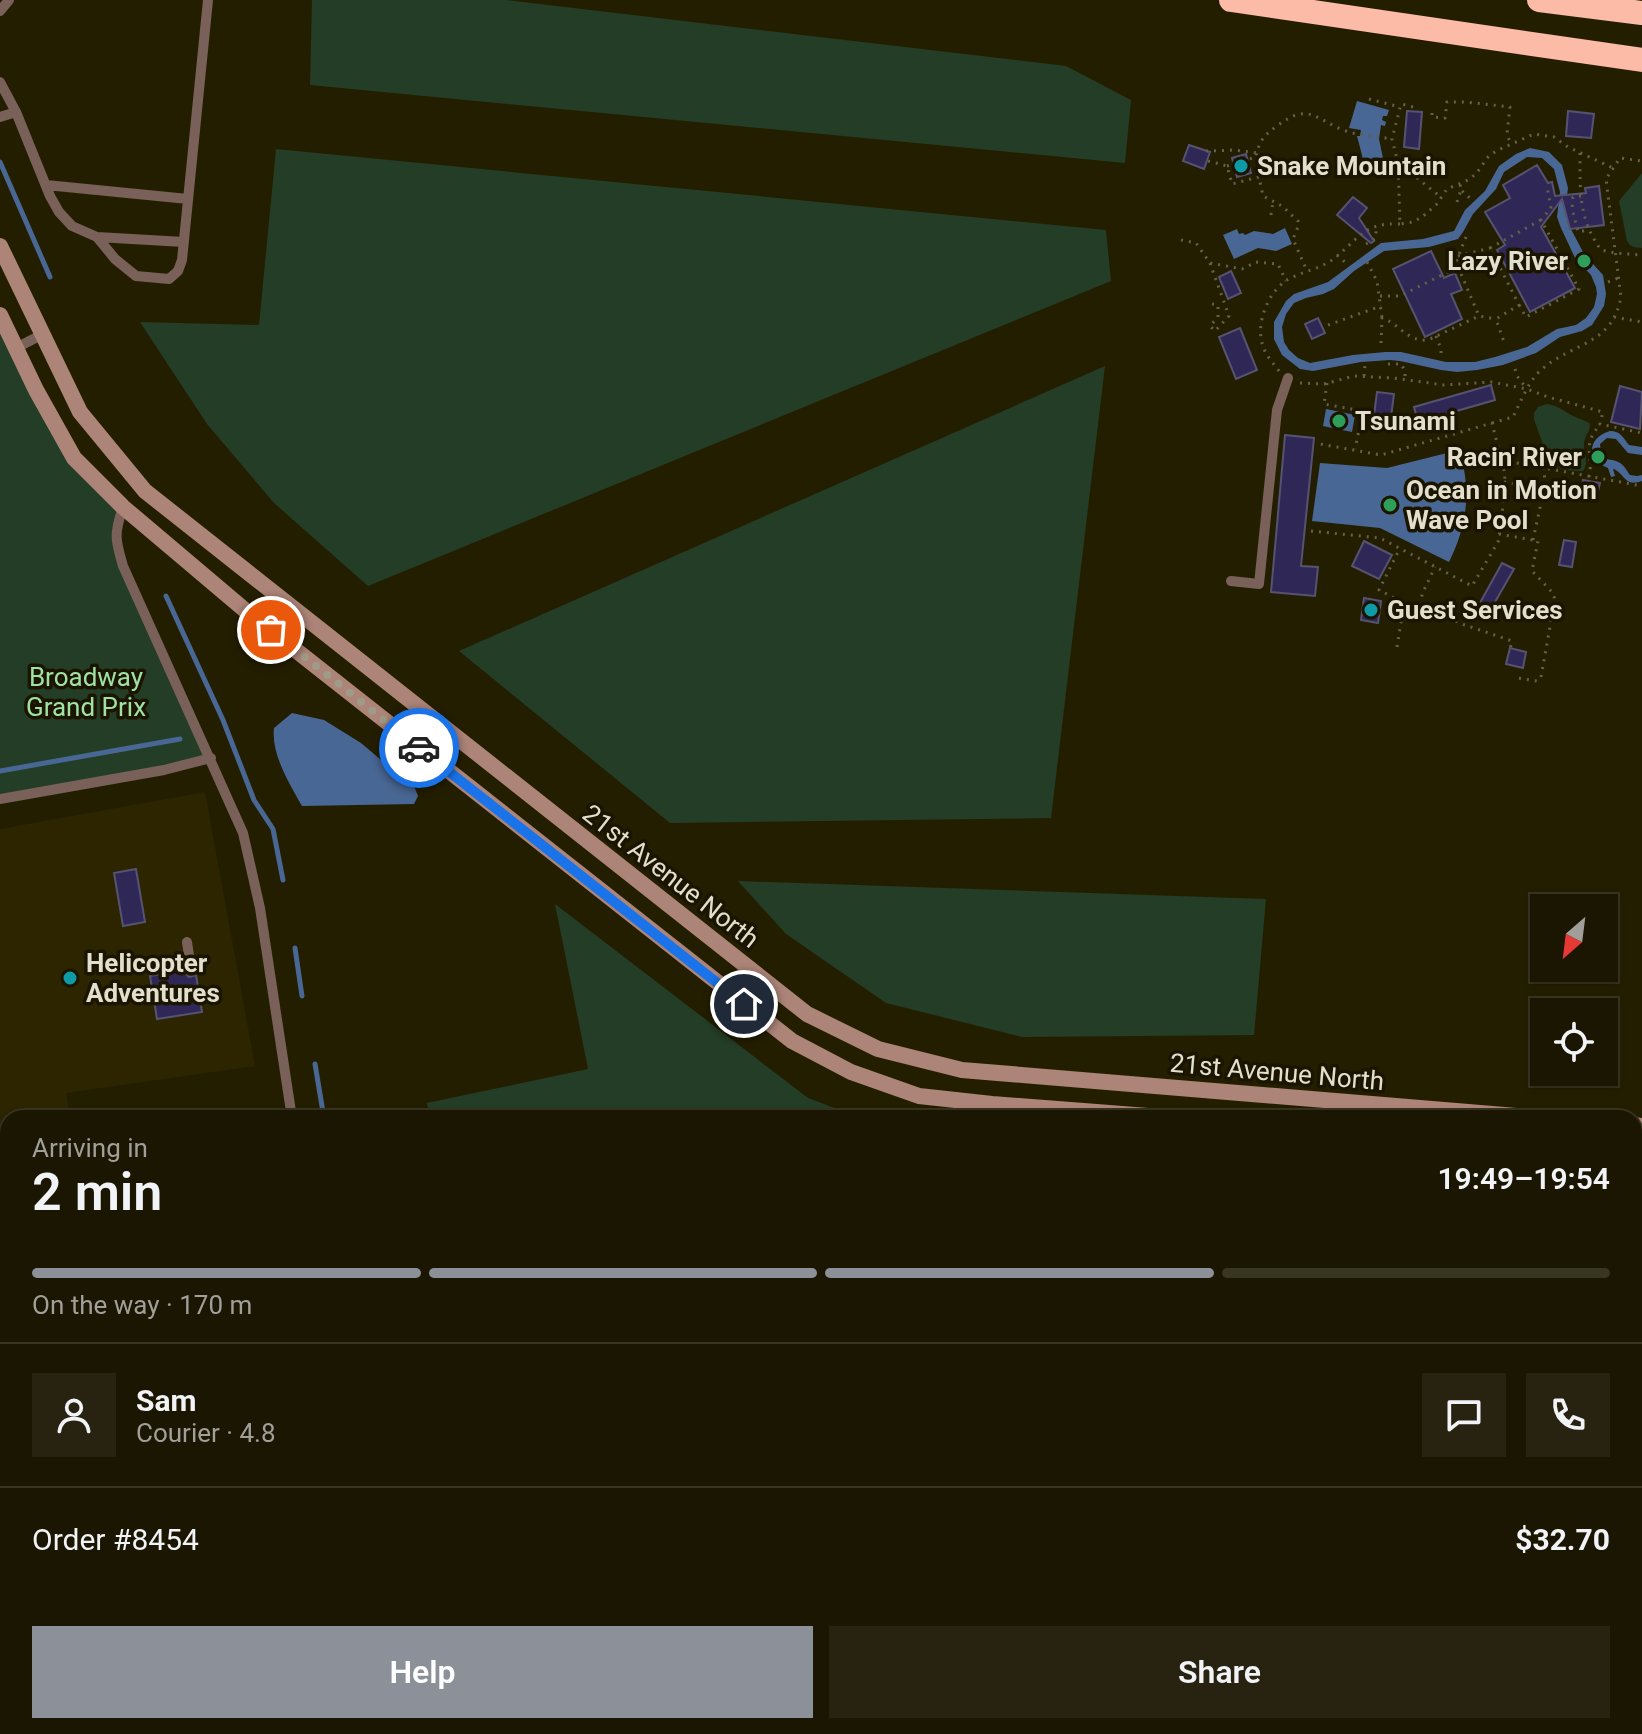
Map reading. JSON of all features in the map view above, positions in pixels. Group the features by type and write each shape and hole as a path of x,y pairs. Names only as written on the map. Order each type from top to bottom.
{"highway":[{"path":"1231,0 1642,60"},
{"path":"1539,0 1642,13"}],"street":[{"name":"21st Avenue North","path":"0,246 80,412 145,491 807,1014 878,1049 962,1070 1444,1110"},
{"path":"0,315 36,390 74,458 123,507 258,621 792,1041 851,1072 919,1096 1070,1110"}],"lane":[{"path":"0,11 9,0"},
{"path":"97,237 115,259 136,276 169,279 178,271 184,242 208,0"},
{"path":"0,82 59,212 72,226 97,237 184,242"},
{"path":"0,117 16,112"},
{"path":"46,185 188,199"},
{"path":"16,348 43,334"},
{"path":"1231,581 1259,584 1277,410 1288,378"},
{"path":"123,507 116,528 123,566 243,833 260,908 291,1110"},
{"path":"0,799 164,770 211,758"},
{"path":"187,942 191,969"}],"path":[{"path":"1369,99 1400,107"},
{"path":"1432,113 1432,117 1445,118 1447,102 1510,107 1507,134 1511,145"},
{"path":"1400,224 1398,163 1392,139 1401,104 1413,107"},
{"path":"1208,161 1227,166 1256,157 1263,136 1297,114 1314,115 1346,131 1392,139"},
{"path":"1589,477 1592,463 1589,439 1600,424 1603,412 1527,389 1491,382 1444,385 1354,376 1310,385 1288,378 1268,356 1261,338 1262,318 1272,296 1286,281 1331,261 1360,234 1377,226 1413,222 1422,217 1447,189 1476,174 1496,151 1534,134 1554,137 1613,168"},
{"path":"1206,151 1257,153"},
{"path":"1580,153 1581,196 1588,230 1601,250 1642,255"},
{"path":"1320,444 1381,455 1513,417 1540,370 1603,333 1618,311 1621,297 1606,179 1620,158 1642,161"},
{"path":"1398,163 1442,198"},
{"path":"1227,166 1232,184 1259,177 1263,196 1282,206 1298,221 1293,239 1307,271"},
{"path":"1457,202 1460,184"},
{"path":"1458,256 1490,248 1541,220 1551,208 1547,186"},
{"path":"1461,190 1471,199"},
{"path":"1581,196 1573,197 1572,208 1578,232 1588,230"},
{"path":"1271,215 1273,201"},
{"path":"1490,248 1526,317 1579,289 1541,220"},
{"path":"1366,244 1375,239 1377,226"},
{"path":"1466,237 1456,262 1479,316"},
{"path":"1181,240 1196,243 1210,263 1229,316 1215,331 1210,326 1218,317 1218,305 1212,304"},
{"path":"1337,255 1345,262"},
{"path":"1210,263 1242,269 1256,262 1278,264 1286,281"},
{"path":"1367,262 1377,281 1380,296 1381,343"},
{"path":"1380,296 1400,296 1458,267"},
{"path":"1608,282 1618,278"},
{"path":"1382,318 1420,341 1479,316 1496,319 1519,305"},
{"path":"1328,325 1381,306"},
{"path":"1614,317 1642,322"},
{"path":"1496,319 1505,345"},
{"path":"1436,336 1441,354"},
{"path":"1388,364 1401,364 1405,379"},
{"path":"1364,376 1365,365"},
{"path":"1515,369 1527,389"},
{"path":"1327,383 1324,404 1357,410 1362,416 1355,450"},
{"path":"1311,531 1380,538 1472,586 1498,542 1499,534 1505,474 1492,423"},
{"path":"1600,424 1642,433"},
{"path":"1501,460 1642,486"},
{"path":"1533,540 1544,489 1544,468"},
{"path":"1504,482 1574,494"},
{"path":"1499,534 1538,541 1532,571 1555,599 1541,677 1537,681 1517,678"},
{"path":"1400,548 1379,590 1404,603 1419,605 1512,641 1510,649"},
{"path":"1419,605 1435,566"},
{"path":"1397,647 1404,603"}],"shaded area":[{"path":"205,792 255,1066 66,1093 69,1110 0,1110 0,829"}],"green space":[{"path":"312,0 506,0 1066,66 1131,100 1125,163 310,85"},
{"path":"276,149 1106,230 1111,281 368,586 274,503 207,424 140,322 259,325"},
{"path":"1642,173 1642,248 1632,246 1627,241 1619,201"},
{"name":"Broadway Grand Prix","path":"0,324 74,458 123,507 116,540 211,758 0,799"},
{"path":"1105,366 1051,818 670,823 459,651"},
{"path":"1547,404 1590,424 1584,443 1586,460 1583,471 1560,468 1549,462 1534,419 1538,407"},
{"path":"738,881 1266,899 1254,1035 1022,1037 886,1003 786,934"},
{"path":"555,904 808,1098 840,1110 428,1110 427,1103 588,1069"}],"water":[{"path":"1357,101 1389,110 1387,116 1383,116 1382,120 1386,122 1385,126 1381,125 1379,139 1383,158 1364,163 1357,136 1360,136 1361,130 1349,128"},
{"name":"Lazy River","path":"1530,148 1549,152 1562,165 1568,188 1566,203 1571,229 1584,254 1603,275 1604,306 1592,325 1560,337 1536,353 1503,365 1457,372 1390,360 1313,371 1300,369 1282,355 1274,339 1274,322 1286,301 1294,294 1328,282 1381,243 1423,239 1454,231 1465,210 1485,191 1499,166","holes":["1527,157 1542,158 1554,169 1560,192 1557,217 1561,228 1575,258 1591,275 1596,287 1594,307 1586,318 1576,325 1557,329 1527,347 1475,362 1446,362 1401,352 1385,352 1310,363 1289,350 1284,342 1282,327 1294,303 1334,289 1384,251 1429,247 1458,239 1473,214 1496,189 1504,172"]},
{"path":"1285,228 1292,244 1276,251 1258,248 1234,259 1223,235 1237,229 1239,234 1245,235 1254,231 1273,234"},
{"name":"Tsunami","path":"1326,409 1355,415 1352,432 1323,426"},
{"name":"Racin' River","path":"1610,431 1619,434 1629,445 1642,447 1642,455 1628,453 1616,439 1607,438 1600,444 1601,455 1621,464 1630,475 1642,475 1642,481 1628,481 1614,469 1615,476 1611,477 1608,468 1596,459 1593,443"},
{"name":"Ocean in Motion Wave Pool","path":"1459,450 1465,479 1466,508 1449,562 1380,528 1312,521 1320,463 1387,468"},
{"path":"292,713 324,720 412,781 418,796 414,804 302,806 275,748 274,728"}],"building":[{"path":"1407,111 1422,112 1419,149 1404,147"},
{"path":"1568,111 1594,114 1591,138 1566,136"},
{"path":"1189,145 1210,152 1204,169 1183,161"},
{"name":"Snake Mountain","path":"1246,154 1251,173 1237,177 1232,158"},
{"path":"1537,165 1548,183 1552,182 1555,196 1586,193 1585,188 1599,186 1604,225 1570,229 1562,199 1541,227 1575,288 1530,312 1497,250 1505,245 1485,212 1510,198 1503,185"},
{"path":"1353,197 1367,208 1359,218 1374,241 1371,243 1337,215"},
{"path":"1431,251 1444,278 1455,273 1462,290 1451,294 1462,319 1425,337 1393,269"},
{"path":"1231,271 1241,293 1228,299 1219,277"},
{"path":"1318,318 1325,333 1312,339 1305,324"},
{"path":"1240,328 1257,370 1236,379 1219,337"},
{"path":"1491,385 1495,400 1418,422 1414,407"},
{"path":"1620,386 1642,392 1640,429 1611,422"},
{"path":"1377,392 1394,394 1391,417 1374,415"},
{"path":"1285,435 1314,438 1301,566 1318,567 1315,596 1271,592"},
{"path":"1583,480 1600,483 1597,495 1581,492"},
{"path":"1564,540 1576,542 1572,567 1559,565"},
{"path":"1364,541 1392,555 1379,579 1352,566"},
{"path":"1502,563 1514,569 1487,616 1476,610"},
{"name":"Guest Services","path":"1364,598 1381,601 1378,623 1361,620"},
{"path":"1510,648 1526,652 1523,668 1506,664"},
{"path":"136,869 145,922 123,926 114,873"},
{"path":"183,970 189,977 196,975 202,1012 157,1019 150,976"}],"waterway":[{"path":"0,162 50,277"},
{"path":"166,596 223,720 254,800 273,829 283,880"},
{"path":"0,771 180,739"},
{"path":"295,948 302,996"},
{"path":"315,1064 323,1110"}],"way so far":[{"path":"271,630 419,748"}],"place":[{"name":"Snake Mountain","path":"1241,166"},
{"name":"Lazy River","path":"1584,261"},
{"name":"Tsunami","path":"1339,421"},
{"name":"Racin' River","path":"1598,457"},
{"name":"Ocean in Motion Wave Pool","path":"1390,505"},
{"name":"Guest Services","path":"1371,610"},
{"name":"Helicopter Adventures","path":"70,978"}],"route":[{"path":"419,748 744,1004"}]}
